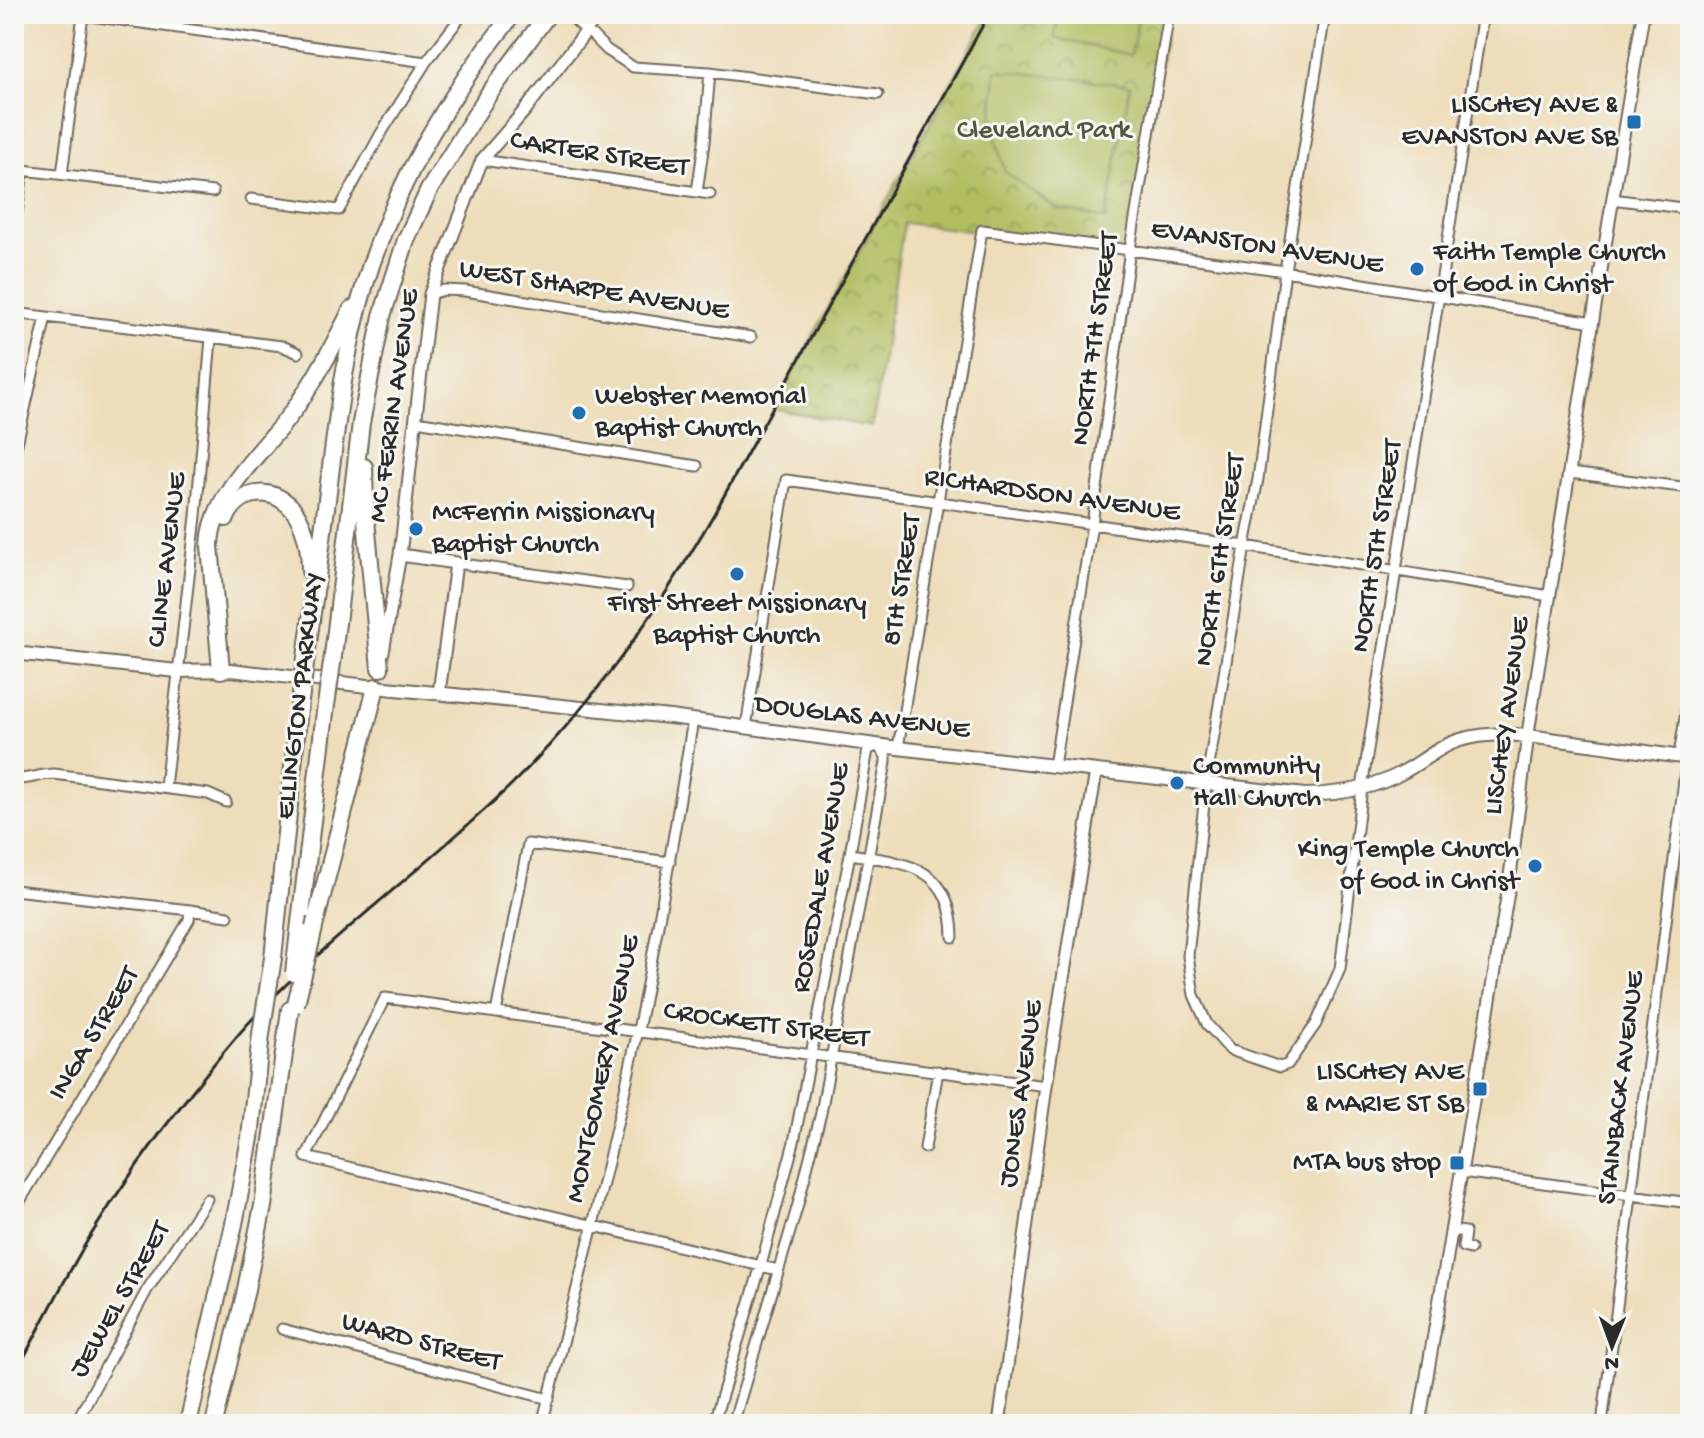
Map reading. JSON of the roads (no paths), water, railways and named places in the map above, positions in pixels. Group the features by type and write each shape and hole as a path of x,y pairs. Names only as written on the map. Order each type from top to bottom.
{"highway":[{"name":"ELLINGTON PARKWAY","path":"188,1424 234,1224 250,1138 273,958 299,708 337,422 364,286 384,230 418,156 465,78 513,14"},
{"name":"ELLINGTON PARKWAY","path":"293,1007 299,931 361,423 382,316 406,240 429,190 488,95 545,17"},
{"path":"226,670 210,546 217,515 232,486 299,403 334,345 364,286"},
{"path":"361,423 365,510 380,668"},
{"path":"226,670 219,544 230,509 240,499 265,493 288,504 297,516 310,552 310,625"},
{"path":"214,1424 263,1206 293,1007 376,687"}],"main road":[{"name":"DOUGLAS AVENUE","path":"14,653 177,671 226,670 693,720 898,748 1305,795 1334,794 1385,782 1461,739 1492,734 1685,757"},
{"name":"MC FERRIN AVENUE","path":"376,687 380,668"}],"street":[{"path":"76,14 426,62"},
{"path":"251,199 339,210 380,135 426,62 463,14"},
{"path":"570,14 607,50 633,67 710,72 878,94"},
{"path":"587,30 603,14"},
{"name":"NORTH 7TH STREET","path":"1054,766 1130,249 1169,14"},
{"name":"NORTH 6TH STREET","path":"1280,1067 1230,1050 1207,1024 1194,995 1188,956 1206,784 1258,479 1285,271 1325,14"},
{"name":"NORTH 5TH STREET","path":"1280,1067 1288,1064 1316,1024 1340,969 1362,788 1483,14"},
{"name":"LISCHEY AVENUE","path":"1419,1424 1508,892 1528,736 1643,14"},
{"path":"62,174 83,15"},
{"name":"MC FERRIN AVENUE","path":"380,668 400,555 430,294 482,160 587,30"},
{"path":"697,192 710,72"},
{"name":"CARTER STREET","path":"482,160 710,194"},
{"path":"14,234 19,169 213,192"},
{"path":"1612,199 1690,209"},
{"name":"EVANSTON AVENUE","path":"982,230 1285,271 1593,322"},
{"name":"8TH STREET","path":"898,748 982,230"},
{"name":"WEST SHARPE AVENUE","path":"430,294 444,290 465,291 751,337"},
{"path":"14,313 282,346 298,353"},
{"path":"14,457 46,317"},
{"name":"CLINE AVENUE","path":"165,787 196,516 211,338"},
{"path":"416,421 697,466"},
{"path":"1570,473 1690,488"},
{"name":"RICHARDSON AVENUE","path":"746,727 786,480 1397,570 1474,578 1550,596"},
{"path":"400,555 627,587"},
{"path":"439,693 456,563"},
{"name":"STAINBACK AVENUE","path":"1602,1424 1685,757 1690,686"},
{"name":"MONTGOMERY AVENUE","path":"542,1424 593,1224 637,1031 670,862 693,720"},
{"name":"ROSEDALE AVENUE","path":"718,1424 716,1415 794,1142 868,750 877,745 886,756 886,762 821,1113 733,1424"},
{"name":"JONES AVENUE","path":"999,1424 1046,1086 1096,771"},
{"path":"14,779 54,774 165,787 208,794 226,802"},
{"path":"496,1013 528,844 670,862"},
{"path":"850,854 915,867 932,878 951,908 953,937"},
{"path":"14,890 189,915 228,916"},
{"name":"INGA STREET","path":"14,1211 189,915"},
{"name":"CROCKETT STREET","path":"593,1224 306,1157 385,998 1046,1086"},
{"path":"925,1148 938,1071"},
{"path":"1461,1172 1690,1203"},
{"name":"JEWEL STREET","path":"78,1423 147,1290 207,1199"},
{"path":"593,1224 778,1270"},
{"path":"1451,1230 1470,1237"},
{"name":"WARD STREET","path":"282,1329 549,1399"}],"railway":[{"path":"14,1376 79,1255 114,1200 166,1125 232,1042 318,955 512,784 570,722 622,656 714,514 989,14"}],"place":[{"name":"LISCHEY AVE & EVANSTON AVE SB","path":"1634,122"},
{"name":"Faith Temple Church of God in Christ","path":"1417,269"},
{"name":"Webster Memorial Baptist Church","path":"579,413"},
{"name":"McFerrin Missionary Baptist Church","path":"416,529"},
{"name":"First Street Missionary Baptist Church","path":"737,574"},
{"name":"Community Hall Church","path":"1177,783"},
{"name":"King Temple Church of God in Christ","path":"1535,866"},
{"name":"LISCHEY AVE & MARIE ST SB","path":"1480,1089"},
{"name":"MTA bus stop","path":"1457,1163"}],"park label":[{"name":"Cleveland Park","path":"1044,131"}]}
